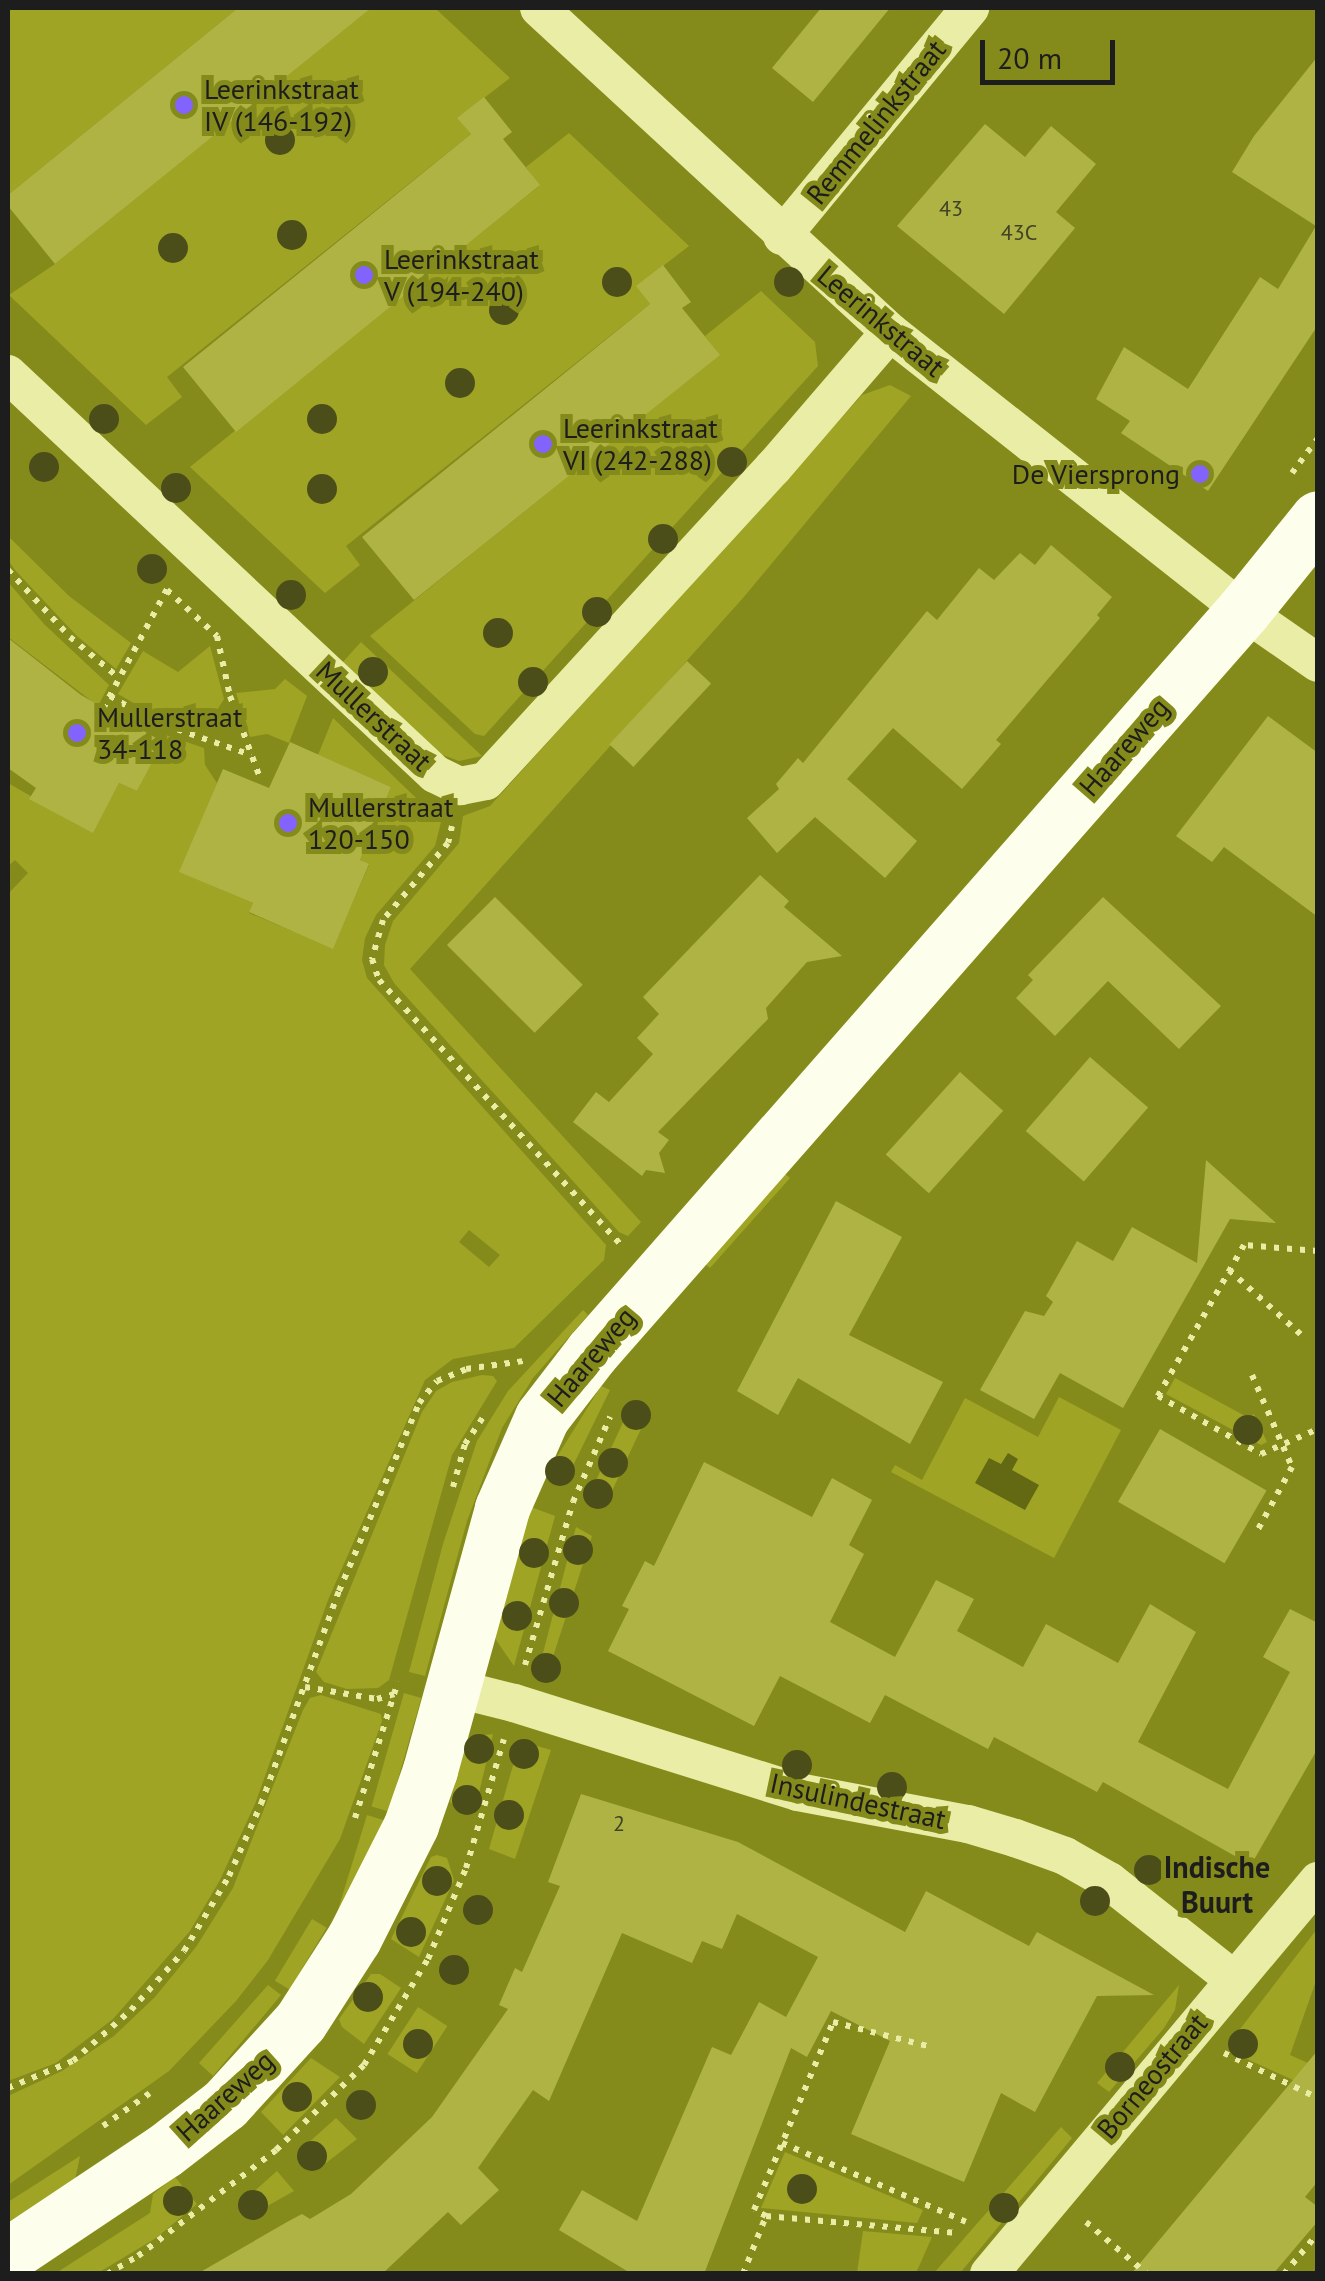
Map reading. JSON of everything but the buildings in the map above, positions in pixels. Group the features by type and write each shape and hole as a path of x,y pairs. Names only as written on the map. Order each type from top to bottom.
{"main road":[{"name":"Haareweg","path":"8,2255 164,2152 224,2104 297,2026 354,1938 411,1826 430,1770 474,1596 521,1456 566,1383 1244,611 1318,518"}],"street":[{"name":"Leerinkstraat","path":"538,8 890,332 1244,611 1318,663"},
{"name":"Remmelinkstraat","path":"782,236 970,8"},
{"name":"Mullerstraat","path":"8,374 436,774 460,786 486,781 774,468 890,332"},
{"name":"Insulindestraat","path":"450,1687 514,1703 798,1792 968,1824 1065,1856 1109,1881 1234,1979"},
{"name":"Borneostraat","path":"989,2274 1318,1881"}],"path":[{"path":"8,570 70,637 120,678"},
{"path":"96,720 175,574"},
{"path":"167,590 217,636 230,696 260,778"},
{"path":"110,696 153,721 253,756"},
{"path":"460,786 448,843 382,920 372,958 378,980 631,1254"},
{"path":"1318,1251 1244,1245 1158,1396 1261,1454 1318,1429"},
{"path":"1229,1270 1306,1339"},
{"path":"8,2088 72,2061 131,2010 184,1951 229,1876 339,1591 419,1404 437,1381 466,1369 502,1361 527,1361"},
{"path":"1252,1375 1292,1467 1256,1533"},
{"name":"Haareweg","path":"107,2274 138,2256 276,2150 364,2065 428,1959 466,1868 574,1502 612,1413"},
{"path":"305,1687 377,1699 394,1694"},
{"path":"927,2046 833,2022 754,2210 766,2216 957,2233"},
{"path":"1193,2027 1232,2060 1318,2098"},
{"path":"782,2143 966,2222"},
{"path":"742,2274 766,2216"},
{"path":"1086,2222 1147,2274"},
{"path":"1284,2274 1318,2233"}],"shaded area":[{"path":"8,8 238,8 8,195"},
{"path":"353,8 435,8 510,78 458,118 471,134 167,377 182,397 146,425 9,295 55,264 360,16"},
{"path":"569,133 689,246 637,286 650,304 346,546 360,565 325,593 190,467 539,186 526,167"},
{"path":"761,291 815,342 818,366 484,736 475,734 370,636 719,355 705,336"},
{"path":"890,385 911,396 743,598 410,969 641,1222 628,1236 619,1232 394,983 384,965 385,945 393,921 459,843 463,816 490,806 862,395"},
{"path":"8,536 69,596 131,643 116,669 76,635 15,570 8,560"},
{"path":"8,582 44,624 109,685 98,706 8,637"},
{"path":"361,642 482,756 459,761 432,751 341,664"},
{"path":"210,646 224,699 204,731 156,716 118,694 143,651 178,672"},
{"path":"285,679 307,696 289,743 267,734 250,737 236,693 275,689"},
{"path":"333,718 441,822 435,846 376,915 365,938 362,960 367,978 606,1245 604,1260 514,1348 453,1359 425,1380 328,1600 255,1804 220,1880 190,1931 113,2019 56,2063 8,2081 8,894 28,873 15,860 8,866 8,783 93,832 119,783 137,791 166,735 204,748 205,765 217,783 180,872 253,903 249,913 333,948 369,865 360,860 391,787 318,755","holes":["469,1230 500,1255 489,1267 459,1242"]},
{"path":"784,1173 790,1178 710,1268 705,1264"},
{"path":"583,1310 588,1315 533,1378 502,1428 467,1521 425,1676 409,1672 443,1544 477,1441 508,1391"},
{"path":"493,1376 497,1381 452,1455 389,1680 378,1688 347,1689 324,1682 316,1672 422,1412 436,1391 452,1382"},
{"path":"1175,1378 1247,1417 1254,1414 1267,1442 1261,1445 1166,1394"},
{"path":"601,1386 610,1390 564,1484 545,1476"},
{"path":"1059,1397 1121,1430 1054,1558 891,1472 895,1465 922,1480 965,1398 1038,1437"},
{"path":"633,1401 650,1409 605,1506 588,1498"},
{"path":"1008,1453 1018,1459 1012,1470 1039,1485 1025,1510 975,1483 989,1458 1001,1464"},
{"path":"531,1507 555,1516 514,1666 494,1637"},
{"path":"576,1527 592,1536 550,1666 556,1677 538,1672"},
{"path":"404,1693 421,1698 389,1811 371,1806"},
{"path":"321,1695 381,1714 382,1721 340,1839 268,1960 236,2001 169,2071 8,2185 8,2096 62,2071 114,2036 155,1997 196,1947 233,1888 303,1710 310,1698"},
{"path":"493,1734 474,1814 461,1811 450,1802 468,1737"},
{"path":"520,1741 551,1750 515,1859 489,1849"},
{"path":"367,1815 383,1820 352,1923 335,1918"},
{"path":"431,1857 447,1858 454,1880 419,1957 391,1939"},
{"path":"312,1919 327,1928 289,1989 275,1981"},
{"path":"1317,1929 1317,1978 1290,2055 1317,2067 1317,2091 1234,2053 1230,2042"},
{"path":"371,1974 380,1974 401,1988 364,2044 342,2027 339,2019"},
{"path":"268,1985 281,1995 213,2076 199,2063"},
{"path":"1179,1985 1175,2010 1164,2028 1109,2092 1097,2083"},
{"path":"418,2007 447,2026 417,2073 388,2054"},
{"path":"311,2058 340,2077 283,2135 261,2112"},
{"path":"336,2118 357,2139 317,2170 297,2153"},
{"path":"1061,2127 1072,2138 960,2273 934,2273"},
{"path":"785,2152 923,2210 917,2223 761,2208"},
{"path":"80,2156 75,2180 10,2221 8,2202"},
{"path":"277,2171 294,2191 248,2217 241,2203"},
{"path":"175,2177 197,2204 156,2238 98,2273 56,2273 150,2213 153,2194"},
{"path":"863,2231 932,2237 916,2273 857,2273"}],"place":[{"name":"Leerinkstraat IV (146-192)","path":"184,105"},
{"name":"Leerinkstraat V (194-240)","path":"364,275"},
{"name":"Leerinkstraat VI (242-288)","path":"543,444"},
{"name":"De Viersprong","path":"1200,474"},
{"name":"Mullerstraat 34-118","path":"77,733"},
{"name":"Mullerstraat 120-150","path":"288,823"}],"district":[{"name":"Indische Buurt","path":"1217,1884"}]}
